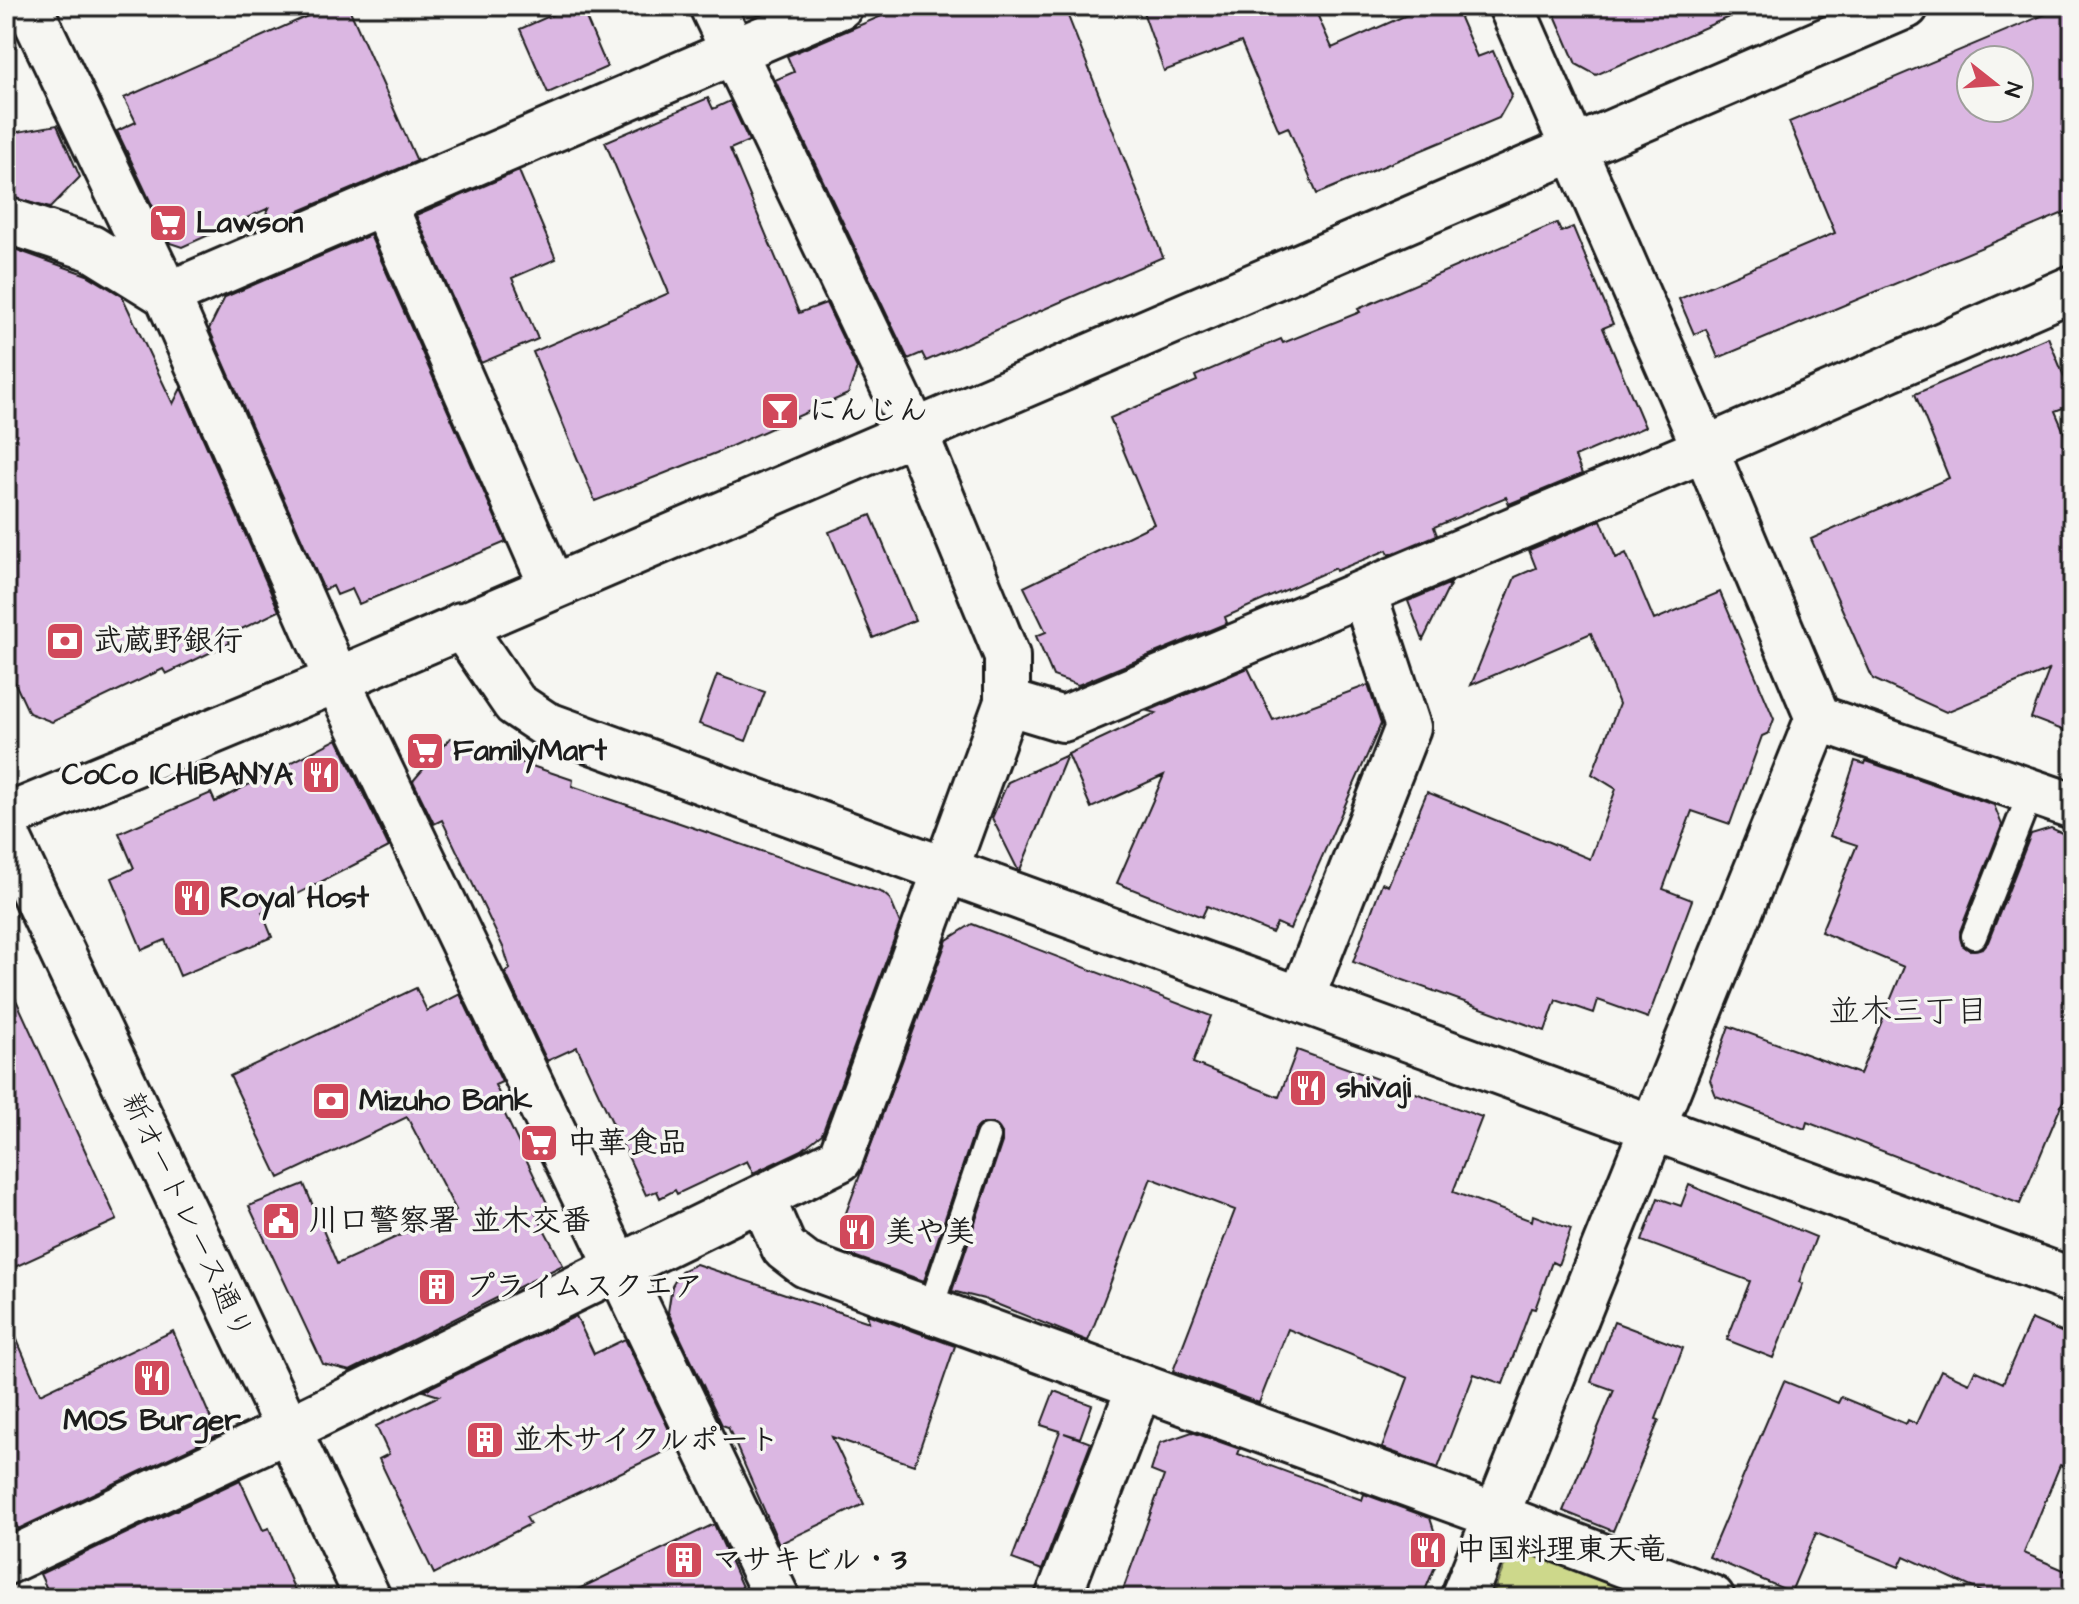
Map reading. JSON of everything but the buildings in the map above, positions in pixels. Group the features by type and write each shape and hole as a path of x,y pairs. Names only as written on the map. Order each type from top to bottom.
{"street":[{"path":"29,6 167,295 337,680 777,1598"},
{"path":"6,1562 289,1429 840,1159 1007,702 1007,656 914,430 712,6"},
{"path":"167,295 840,6"},
{"path":"1463,1598 1818,718 1705,449 1511,6"},
{"path":"6,817 337,680 1906,6"},
{"path":"383,202 552,586"},
{"path":"6,220 91,248 167,295"},
{"path":"1007,702 1063,719 2071,294"},
{"path":"1302,997 1408,727 1364,593"},
{"path":"461,625 515,704 545,724 1302,997 2073,1281"},
{"path":"1818,718 2073,806"},
{"name":"新オートレース通り","path":"6,834 368,1598"},
{"path":"762,1198 784,1248 806,1265 1494,1515 1712,1598"},
{"path":"1058,1598 1139,1388"}],"lane":[{"path":"1974,936 2031,792"},
{"path":"930,1310 988,1137"}],"green space":[{"path":"1530,1554 1653,1598 1491,1598 1504,1566"}],"place":[{"name":"Lawson","path":"168,223"},
{"name":"にんじん","path":"780,411"},
{"name":"武蔵野銀行","path":"65,641"},
{"name":"FamilyMart","path":"425,751"},
{"name":"CoCo ICHIBANYA","path":"321,775"},
{"name":"Royal Host","path":"192,898"},
{"name":"shivaji","path":"1308,1088"},
{"name":"Mizuho Bank","path":"331,1101"},
{"name":"中華食品","path":"539,1143"},
{"name":"川口警察署 並木交番","path":"281,1221"},
{"name":"美や美","path":"857,1232"},
{"name":"プライムスクエア","path":"437,1287"},
{"name":"MOS Burger","path":"152,1378"},
{"name":"並木サイクルポート","path":"485,1440"},
{"name":"中国料理東天竜","path":"1428,1550"},
{"name":"マサキビル・3","path":"684,1560"}],"district":[{"name":"並木三丁目","path":"1908,1011"}]}
